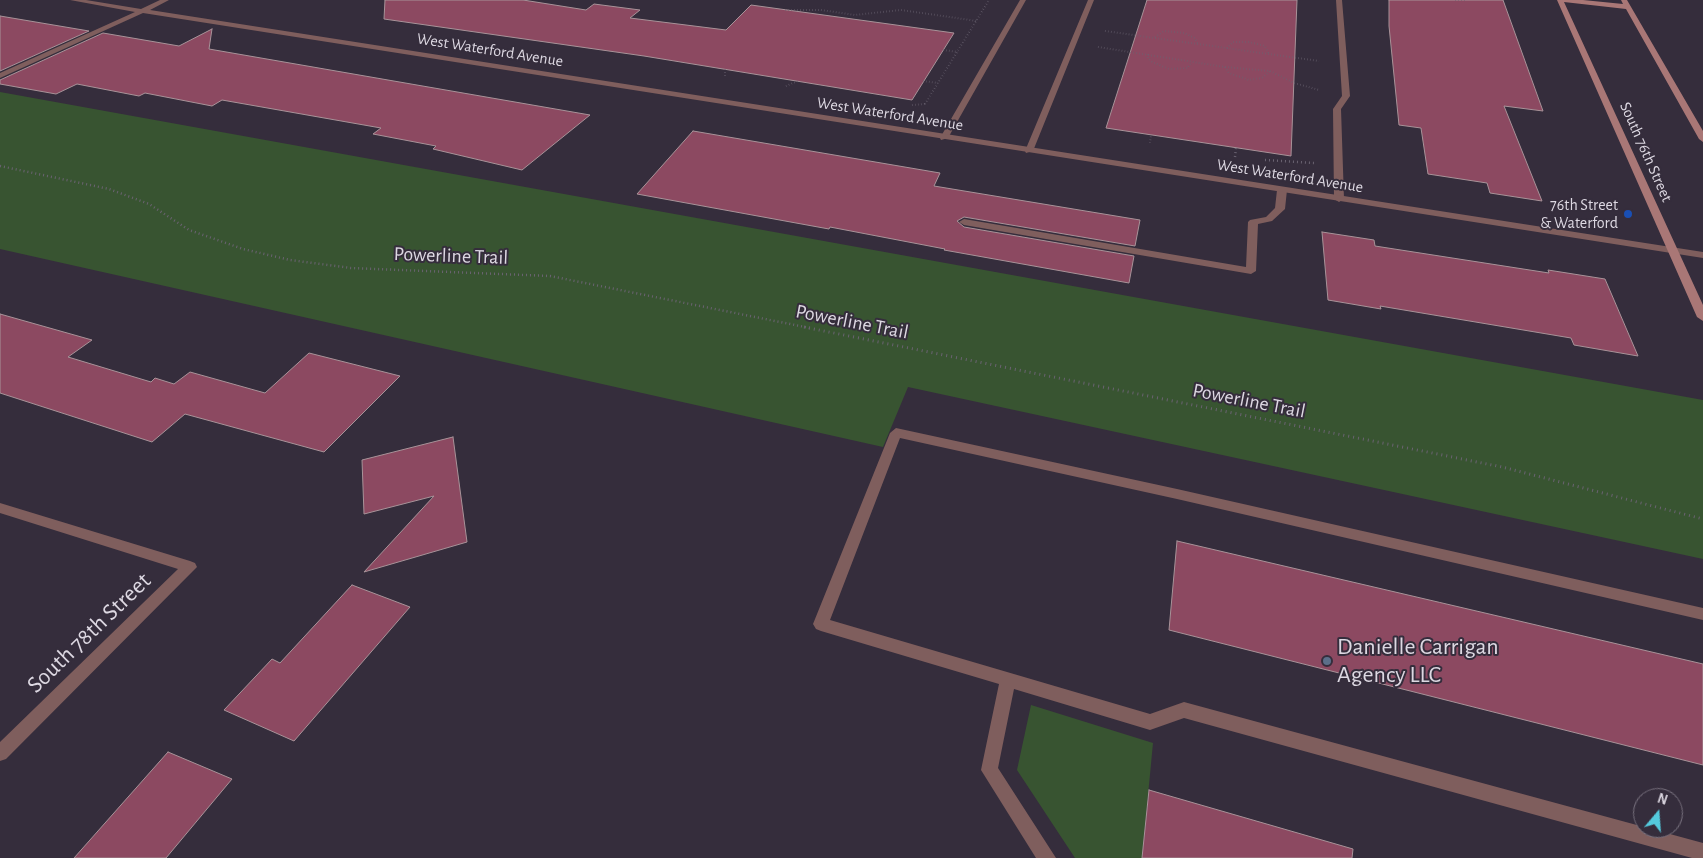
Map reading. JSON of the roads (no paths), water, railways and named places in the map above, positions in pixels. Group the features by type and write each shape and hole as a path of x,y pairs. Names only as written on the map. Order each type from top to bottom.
{"main road":[{"name":"South 76th Street","path":"1560,0 1703,317"},
{"path":"1565,0 1626,3 1703,139"}],"street":[{"name":"West Waterford Avenue","path":"73,0 944,138 1703,255"},
{"path":"0,76 166,0"},
{"path":"944,138 1023,0"},
{"path":"1029,151 1091,0"},
{"path":"1339,0 1346,96 1337,110 1339,198"},
{"path":"964,222 1251,271 1253,222 1269,219 1280,209 1282,190"},
{"path":"1703,614 1177,494 896,433 821,624 1150,722 1184,710 1703,852"},
{"name":"South 78th Street","path":"0,508 190,568 0,753"},
{"path":"1008,680 989,770 1047,858"}],"place":[{"name":"76th Street & Waterford","path":"1628,214"},
{"name":"Danielle Carrigan Agency LLC","path":"1327,661"}]}
